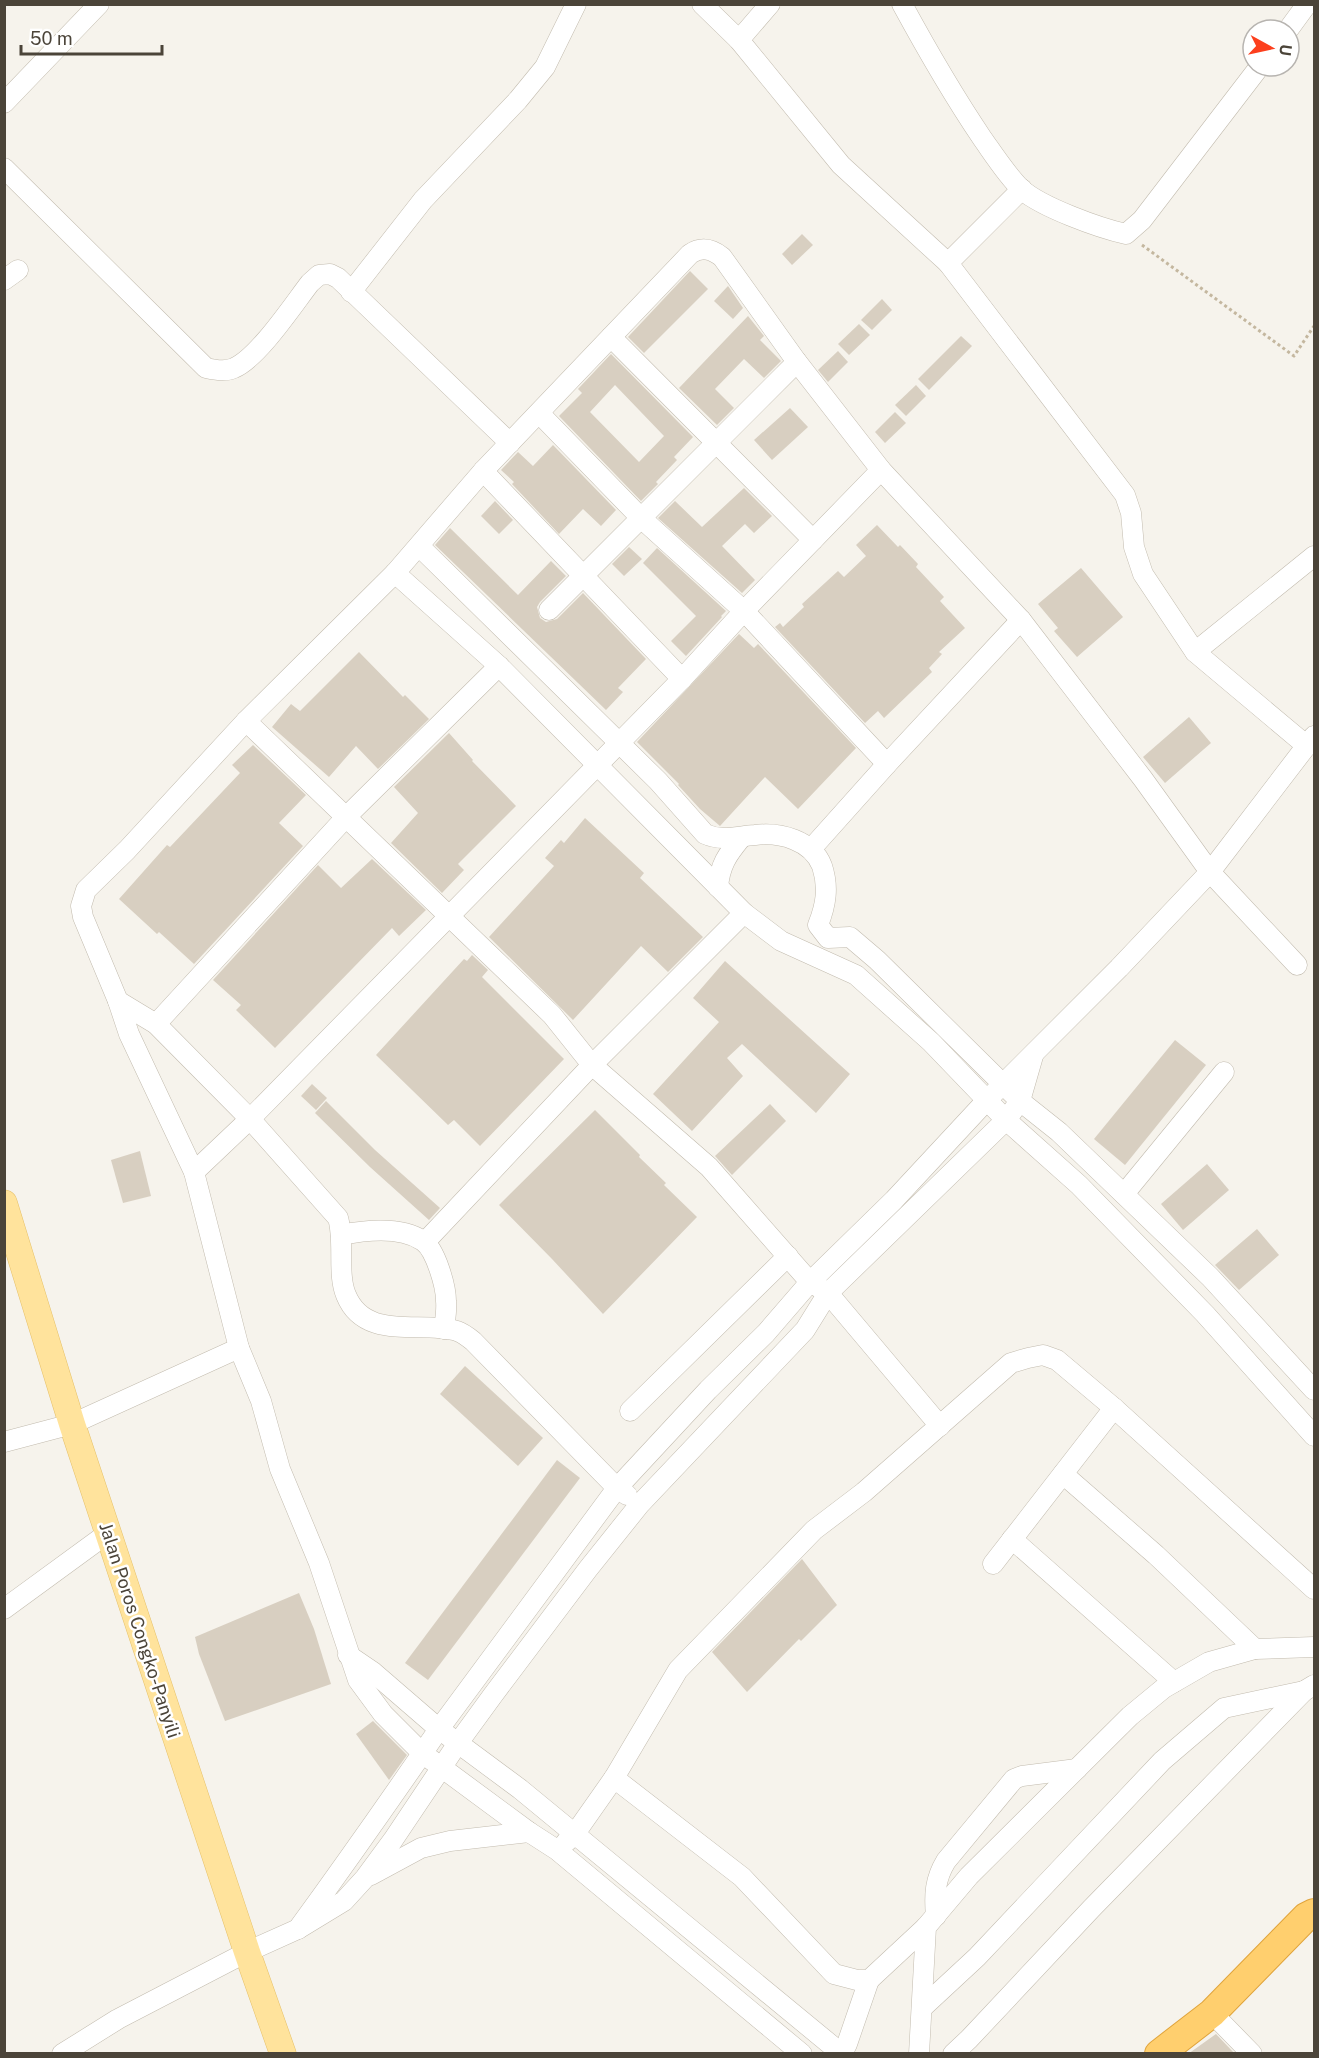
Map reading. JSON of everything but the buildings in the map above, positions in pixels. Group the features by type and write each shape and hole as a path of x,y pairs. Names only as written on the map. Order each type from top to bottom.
{"highway":[{"path":"1159,2054 1212,2013 1306,1917 1314,1913"}],"main road":[{"name":"Jalan Poros Congko-Panyili","path":"4,1203 72,1424 283,2054"}],"street":[{"path":"4,104 99,4"},
{"path":"351,292 423,200 518,100 544,66 576,4"},
{"path":"298,1929 439,1729 617,1488 708,1389 766,1334 810,1282 894,1200 987,1100 1119,968 1210,872 1311,741 1195,652 1143,574 1134,547 1131,513 1125,495 948,263 841,165 739,40 702,4"},
{"path":"739,40 770,4"},
{"path":"902,4 960,106 992,152 1022,189 1044,203 1102,229 1126,234 1142,220 1251,78"},
{"path":"1297,18 1307,4"},
{"path":"4,168 206,368 225,370 234,368 253,355 310,283 319,275 330,274 510,443"},
{"path":"948,263 1022,189"},
{"path":"802,2054 557,1850 422,1753 383,1714 358,1680 319,1563 280,1469 261,1401 239,1348 194,1172 129,1034 83,917 81,906 86,890 135,841 246,721 396,573 483,471 690,254 696,249 713,250 722,257 797,362 881,470 1021,620 1143,779 1210,872 1297,965"},
{"path":"611,337 813,540"},
{"path":"549,610 797,362"},
{"path":"539,413 641,518 744,611 887,764"},
{"path":"194,1172 250,1119 682,679 744,611 881,470"},
{"path":"483,471 682,679"},
{"path":"419,546 579,701 658,781 705,834 715,839 755,835 783,837 797,841 811,849 825,874 825,907 818,925 806,933 781,941"},
{"path":"1195,652 1314,556"},
{"path":"396,573 499,666 744,913 781,941 856,975 931,1042 1006,1120 1078,1185 1205,1314 1314,1436"},
{"path":"811,849 1021,620"},
{"path":"156,1024 347,816 499,666"},
{"path":"246,721 552,1015 592,1065 709,1167 810,1282 828,1293 940,1426"},
{"path":"718,887 720,870 730,851 741,838"},
{"path":"425,1242 592,1065 744,913"},
{"path":"818,925 828,938 850,937 877,960 1020,1101 1059,1132 1210,1277 1313,1389 1290,1408"},
{"path":"117,1001 156,1024 250,1119 338,1218 344,1292 350,1305 360,1315 388,1326 456,1331 473,1341 617,1488 640,1504"},
{"path":"62,2054 117,2019 247,1952 298,1929 344,1901 365,1878 443,1768 458,1743 588,1569 640,1504 805,1330 828,1293 1006,1120 1020,1101 1034,1054"},
{"path":"1124,1194 1224,1072"},
{"path":"341,1235 363,1231 401,1232 425,1242 439,1270 446,1297 444,1329"},
{"path":"630,1411 788,1257"},
{"path":"4,1442 72,1424 239,1348"},
{"path":"557,1850 574,1835 614,1778 678,1670 814,1530 864,1492 1011,1363 1043,1355 1057,1360 1114,1408 1314,1589"},
{"path":"993,1564 1114,1408"},
{"path":"1063,1474 1156,1555 1255,1649"},
{"path":"4,1609 108,1533"},
{"path":"1012,1539 1174,1682"},
{"path":"348,1655 374,1672 439,1729 520,1789 842,2054 869,1980 931,1921 969,1876 1130,1716 1164,1688 1209,1662 1255,1649 1314,1647"},
{"path":"922,2008 976,1958 1162,1761 1224,1708 1309,1688"},
{"path":"953,2054 1091,1909 1309,1688"},
{"path":"919,2054 934,1894 940,1870 1014,1779 1077,1769"},
{"path":"614,1778 742,1877 834,1974 857,1980 869,1980"},
{"path":"365,1878 421,1848 450,1841 529,1832"},
{"path":"1212,2013 1252,2054"}],"path":[{"path":"1126,234 1294,356 1314,326"}]}
